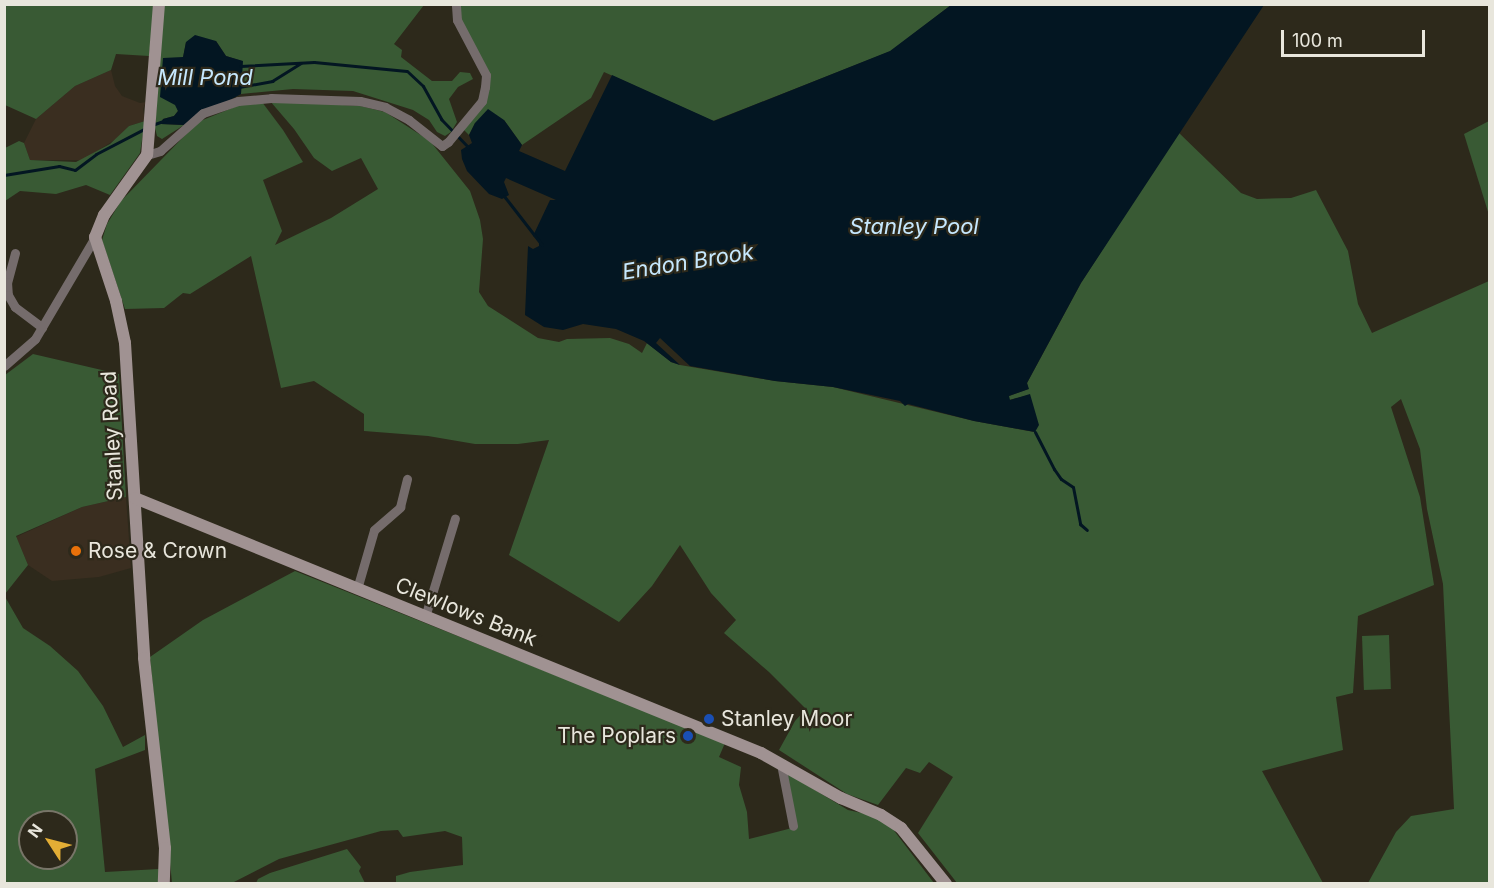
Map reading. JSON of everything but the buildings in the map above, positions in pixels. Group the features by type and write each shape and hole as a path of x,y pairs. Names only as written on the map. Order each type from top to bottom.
{"street":[{"path":"4,366 34,339 95,237 104,215 147,155 159,4"},
{"path":"147,155 160,152 203,113 238,101 271,98 360,101 386,107 409,120 442,146 451,139 482,101 486,75 458,20 456,4"},
{"name":"Stanley Road","path":"95,237 125,343 144,658 165,848 164,884"},
{"path":"15,254 7,282 6,296 15,307 42,327"},
{"path":"357,589 374,530 400,507 407,479"},
{"name":"Clewlows Bank","path":"135,498 710,731 781,764 841,798 882,815 901,828 946,884"},
{"path":"425,617 455,518"},
{"path":"781,764 793,826"}],"shaded area":[{"path":"111,70 115,86 122,96 140,103 146,102 143,109 145,121 129,126 116,139 83,160 30,160 24,143 36,119 75,86"},
{"name":"Rose & Crown","path":"126,497 131,568 99,577 52,581 28,565 16,537 82,507"}],"green space":[{"path":"5,5 155,5 149,56 116,54 111,70 75,86 36,119 5,105"},
{"path":"164,5 424,5 394,44 402,50 401,57 432,81 452,81 460,72 470,73 473,79 458,87 449,99 457,122 451,132 445,136 437,132 429,120 413,110 353,91 293,89 241,94 242,61 226,56 216,41 186,42 183,58 163,58 178,111 174,116 163,119 161,124 184,125 162,139 157,136 155,128"},
{"path":"460,5 951,5 891,51 713,121 604,72 591,98 522,145 504,120 475,123 469,135 463,129 480,106 489,72 460,18"},
{"path":"270,101 360,106 385,112 430,141 470,191 480,220 483,239 479,292 488,306 538,338 559,342 567,339 610,338 629,344 642,353 647,343 671,362 680,365 775,381 833,387 974,421 1034,432 1029,395 1009,400 1009,396 1028,389 1027,383 1081,283 1178,132 1241,193 1257,199 1291,198 1316,190 1348,251 1358,304 1372,333 1489,281 1489,883 1368,883 1396,832 1411,816 1454,809 1443,584 1427,509 1420,449 1401,399 1391,407 1420,497 1434,585 1358,616 1353,693 1336,697 1343,750 1262,771 1323,883 957,883 918,833 953,777 929,762 920,773 906,768 878,805 847,794 779,750 795,721 806,709 769,672 724,633 736,620 711,593 680,545 652,586 619,622 509,555 549,440 518,444 475,444 428,436 364,431 364,414 314,381 281,388 251,256 190,294 183,293 164,308 125,309 102,240 107,224 121,201 198,122 242,104 262,102 283,130 303,162 263,180 282,231 275,245 331,218 378,189 361,158 332,171 314,158 294,129"},
{"path":"145,121 140,153 110,195 86,185 56,194 20,191 5,201 5,148 19,141 24,143 30,160 76,162 110,144 129,126"},
{"path":"1489,121 1489,215 1464,134"},
{"path":"33,354 119,374 126,497 82,507 16,536 28,565 5,594 5,375"},
{"path":"295,571 725,743 719,757 741,767 739,785 747,812 749,839 796,827 785,772 848,810 866,814 889,824 934,883 396,883 396,876 410,872 463,865 462,837 445,831 403,837 398,830 381,831 279,859 232,883 172,883 150,657 203,620"},
{"path":"4,595 23,628 50,646 78,671 103,706 123,747 145,735 145,750 95,769 105,872 159,869 158,883 5,883"},
{"path":"1389,635 1391,689 1364,690 1362,636"},
{"path":"347,849 361,867 359,871 365,883 256,883 258,879 270,873"}],"water":[{"name":"Stanley Pool","path":"951,5 1264,5 1081,283 1027,383 1029,389 1009,396 1010,400 1030,394 1039,425 1035,432 974,421 908,404 905,406 900,401 833,387 775,381 690,366 660,338 656,343 680,365 671,362 644,341 616,329 583,324 563,330 544,327 525,315 528,246 533,249 539,246 539,240 533,236 550,200 556,200 506,178 504,182 509,195 502,199 489,194 467,171 461,150 472,143 469,135 475,123 488,109 504,120 522,145 519,151 565,171 612,75 714,121 890,51"},
{"name":"Mill Pond","path":"195,35 216,41 226,56 243,61 241,94 184,125 161,124 163,119 174,116 178,111 175,105 160,97 163,58 183,57 186,42"}],"waterway":[{"name":"Endon Brook","path":"240,66 314,62 407,71 423,86 441,119 468,147"},
{"path":"239,87 272,81 301,63"},
{"name":"Endon Brook","path":"152,125 166,120"},
{"name":"Endon Brook","path":"4,175 59,166 75,170 96,154 146,128"},
{"name":"Endon Brook","path":"504,196 542,245"},
{"path":"1035,432 1054,469 1061,479 1073,487 1080,524 1087,530"}],"place":[{"name":"Rose & Crown","path":"76,551"},
{"name":"Stanley Moor","path":"709,719"},
{"name":"The Poplars","path":"688,736"}]}
